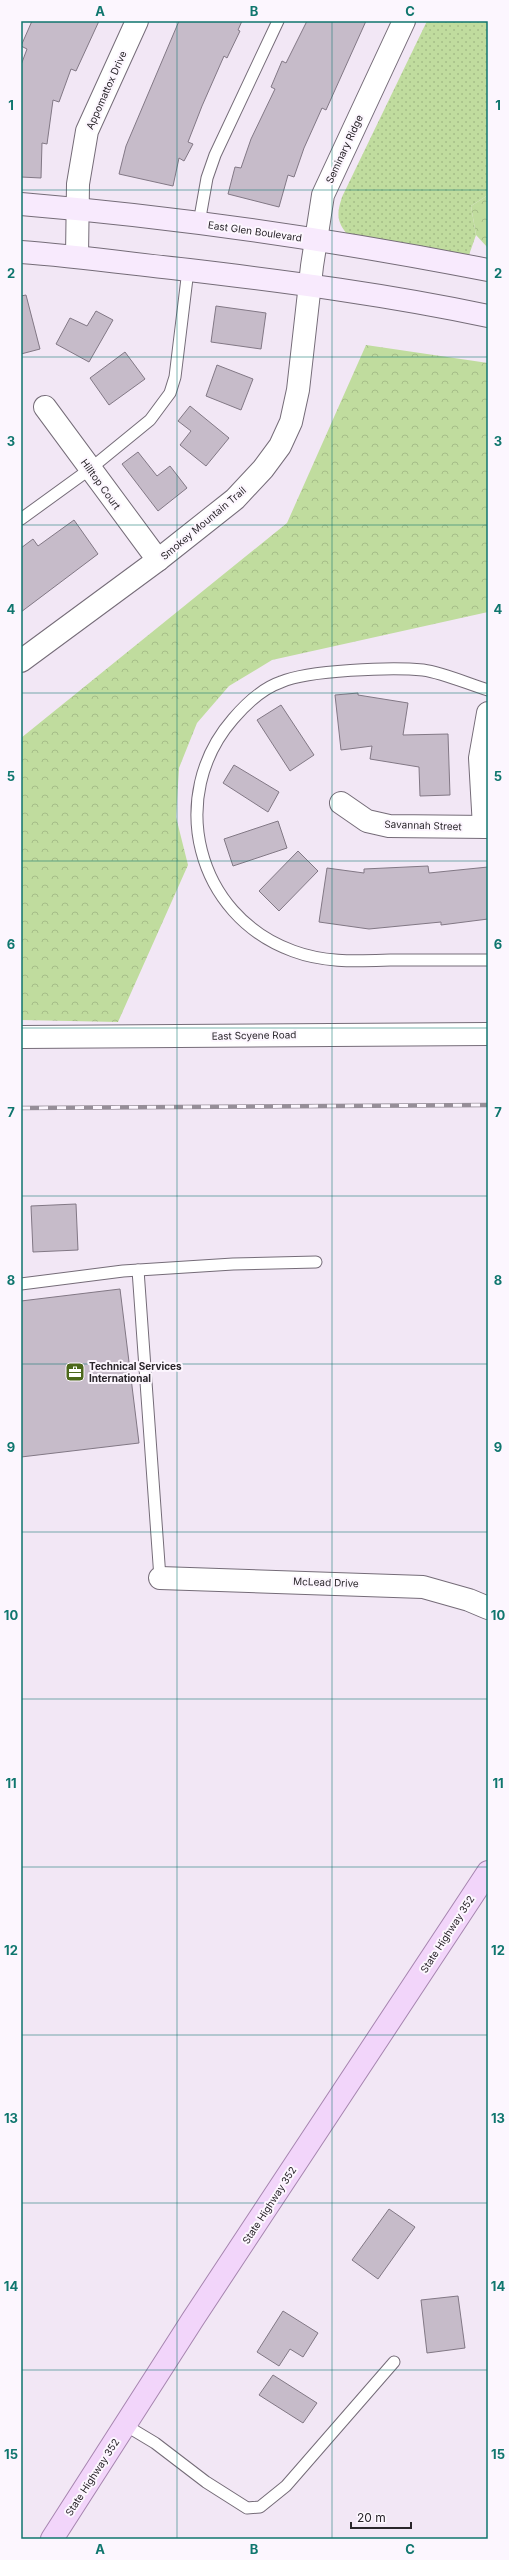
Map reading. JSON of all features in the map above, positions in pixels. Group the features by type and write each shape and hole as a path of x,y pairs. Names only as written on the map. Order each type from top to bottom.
{"main road":[{"name":"East Glen Boulevard","path":"21,204 77,209 317,240 488,270"},
{"path":"21,252 77,256 310,284 403,298 488,316"},
{"name":"State Highway 352","path":"52,2539 125,2425 488,1872"}],"street":[{"name":"Appomattox Drive","path":"77,256 78,184 87,131 137,21"},
{"name":"Seminary Ridge","path":"310,284 323,195 404,21"},
{"name":"Smokey Mountain Trail","path":"21,661 158,560 235,499 264,469 280,446 291,422 298,390 310,284"},
{"name":"Hilltop Court","path":"45,407 158,560"},
{"path":"486,827 480,758 488,713"},
{"name":"Savannah Street","path":"341,803 367,821 390,826 486,827"},
{"name":"East Scyene Road","path":"21,1037 488,1034"},
{"name":"McLead Drive","path":"160,1578 423,1587 469,1600 488,1608"}],"lane":[{"path":"199,224 207,178 215,155 278,21"},
{"path":"21,519 90,469 150,420 170,393 175,377 188,270"},
{"path":"488,690 425,670 310,675 280,682 241,710 226,727 213,748 204,774 196,823 208,873 220,895 232,911 249,927 292,951 331,961 488,960"},
{"path":"21,1284 138,1270 233,1264 316,1262"},
{"path":"138,1270 160,1578"},
{"path":"125,2425 156,2443 206,2482 247,2508 260,2507 286,2486 394,2362"}],"green space":[{"path":"427,21 488,21 488,195 471,206 476,235 469,255 348,235 341,225 339,217 339,208 342,197"},
{"path":"488,195 488,248 476,235 471,206"},
{"path":"366,345 488,363 488,612 272,660 229,686 197,723 179,768 176,817 188,865 118,1022 21,1020 21,738 287,523"}],"building":[{"path":"32,21 99,21 76,71 71,69 59,102 53,100 47,144 42,143 41,178 21,177 21,65 27,49 21,46"},
{"path":"179,21 242,21 238,30 240,31 227,58 224,56 202,106 188,142 193,144 184,161 179,158 173,186 119,174 126,146"},
{"path":"307,21 366,21 326,110 322,108 304,148 294,177 288,175 279,207 228,194 235,167 241,168 251,139 275,89 271,87 282,61 286,63"},
{"path":"26,295 40,349 21,354 21,296"},
{"path":"216,306 266,313 261,349 211,342"},
{"path":"96,311 113,320 89,362 56,344 70,318 87,326"},
{"path":"125,352 145,379 109,405 90,378"},
{"path":"217,365 253,379 241,410 206,396"},
{"path":"190,406 229,438 206,466 180,445 191,431 178,421"},
{"path":"138,452 157,476 170,466 187,488 158,511 122,464"},
{"path":"74,520 98,554 21,612 21,548 33,539 38,546"},
{"path":"358,693 358,695 408,703 403,735 448,734 450,795 420,796 419,767 370,759 372,746 341,750 335,695"},
{"path":"281,705 314,755 290,771 257,720"},
{"path":"234,765 279,792 268,812 223,783"},
{"path":"278,821 287,848 233,866 224,839"},
{"path":"298,851 318,871 279,911 259,891"},
{"path":"428,866 429,873 488,867 488,919 441,925 441,922 369,929 319,922 327,868 364,873 364,869"},
{"path":"76,1204 78,1250 33,1252 31,1206"},
{"name":"Technical Services International","path":"120,1289 139,1443 21,1457 21,1301"},
{"path":"389,2209 415,2227 378,2279 352,2260"},
{"path":"458,2296 465,2348 427,2353 421,2300"},
{"path":"283,2311 318,2333 303,2357 290,2349 279,2366 257,2352"},
{"path":"273,2375 317,2403 303,2423 259,2395"}],"railway":[{"path":"21,1108 488,1105"}],"place":[{"name":"Technical Services International","path":"75,1372"}]}
